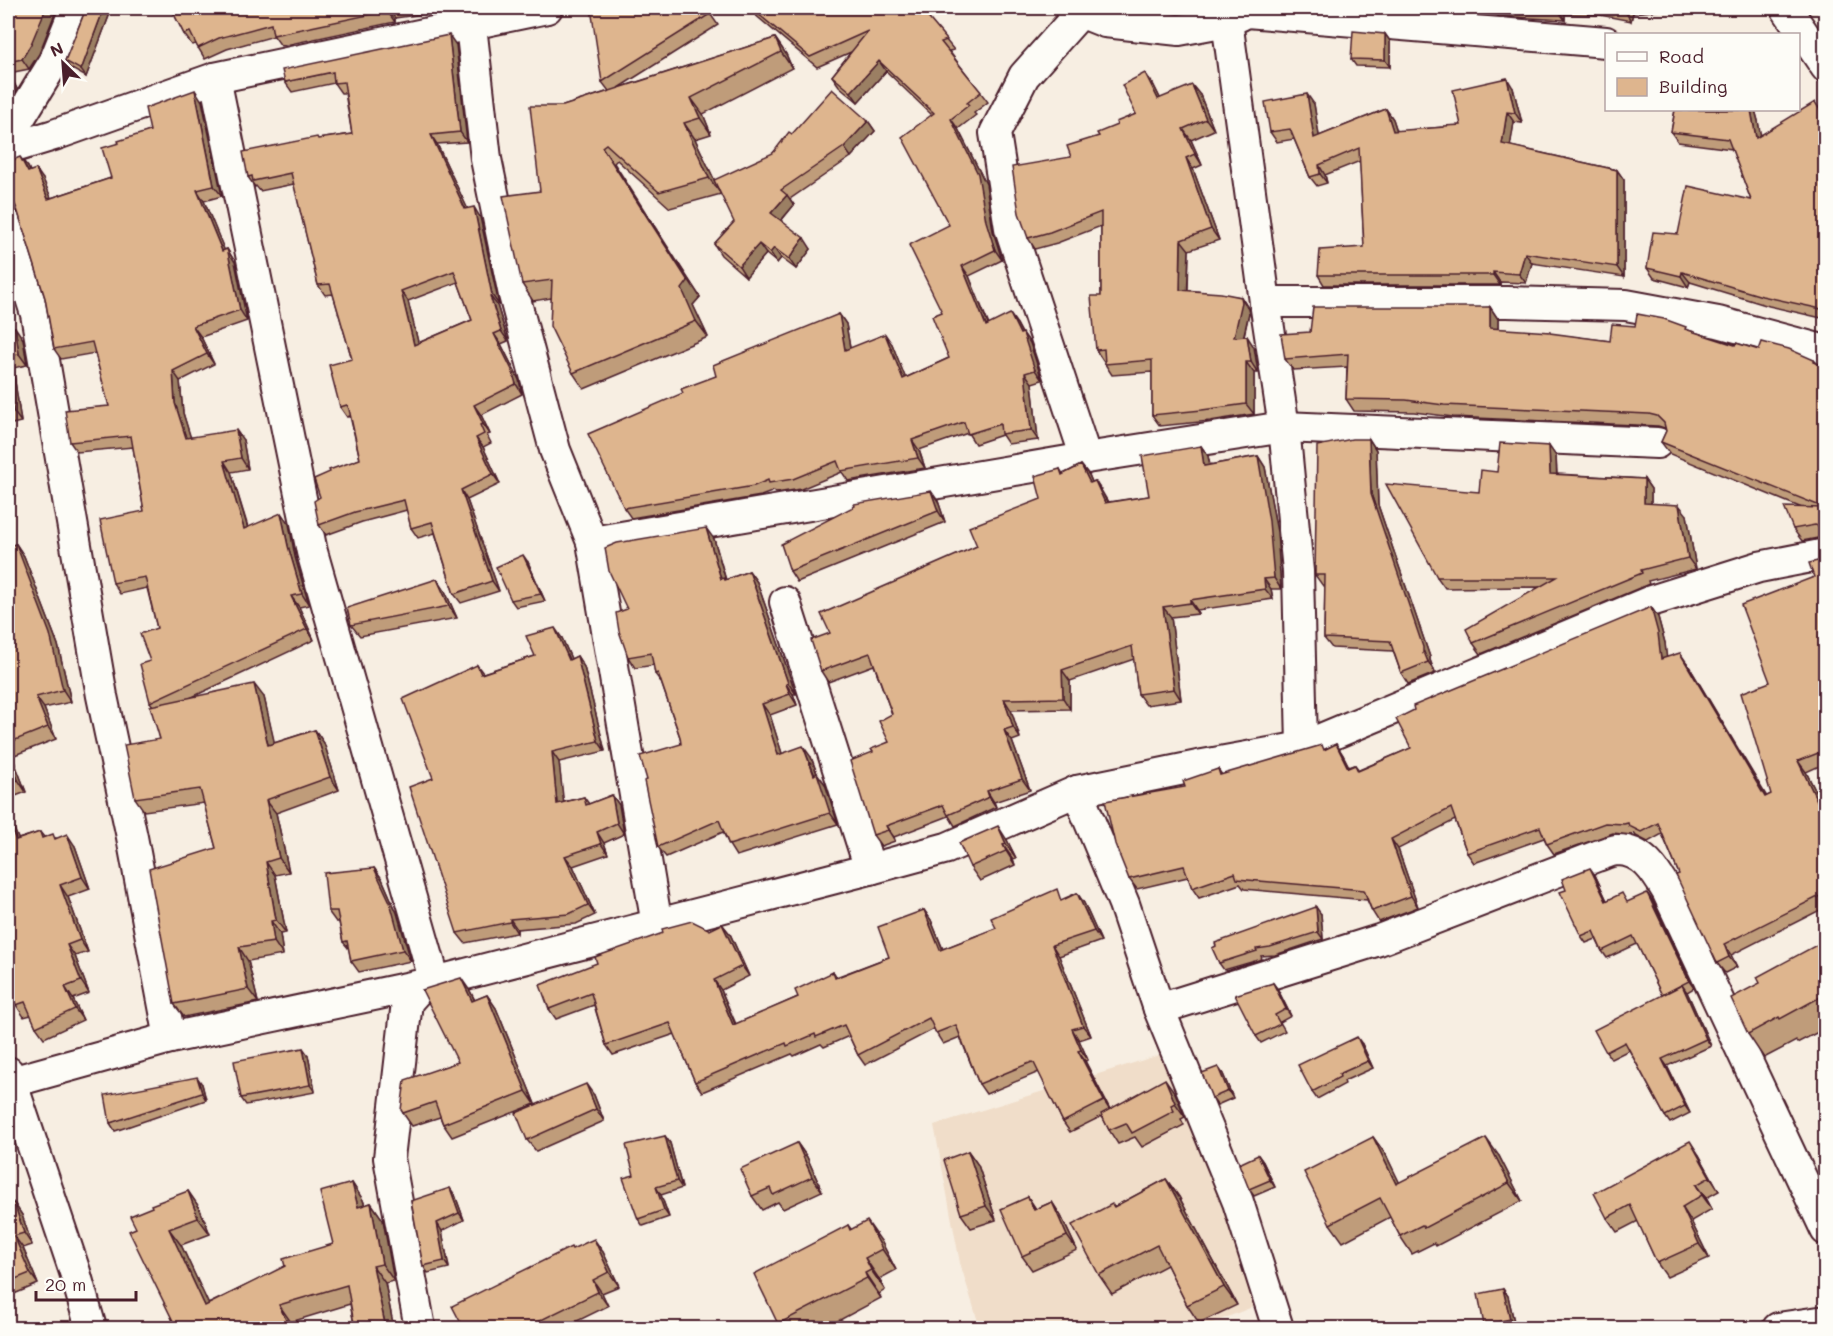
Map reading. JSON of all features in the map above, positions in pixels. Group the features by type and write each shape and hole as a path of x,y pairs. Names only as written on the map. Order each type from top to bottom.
{"street":[{"path":"8,137 54,62 74,8"},
{"path":"8,149 215,78 470,15 547,8"},
{"path":"1786,8 1826,68"},
{"path":"1086,458 1010,228 995,133 1024,76 1075,10 1105,22 1179,30 1236,12 1605,42"},
{"path":"1236,12 1265,302 1284,427 1298,571 1302,747"},
{"path":"470,15 486,159 514,295 555,450 592,542 657,925"},
{"path":"1800,63 1826,68"},
{"path":"215,78 312,552 429,983"},
{"path":"8,225 36,314 102,696 132,837 170,1038"},
{"path":"1265,302 1507,302 1626,305 1718,322 1826,351"},
{"path":"592,542 1086,458 1284,427 1657,443"},
{"path":"91,1329 75,1272 9,1079 170,1038 429,983 870,869 947,848 1077,791 1302,747 1651,601 1759,567 1826,554"},
{"path":"786,602 870,869"},
{"path":"1077,791 1124,904 1159,1009 1238,1202 1278,1329"},
{"path":"1159,1009 1379,940 1597,856 1617,850 1636,854 1653,869 1667,891 1826,1230"},
{"path":"420,1329 389,1158 408,1002 429,983"},
{"path":"1778,1329 1826,1321"}],"shaded area":[{"path":"1169,1052 1265,1302 1200,1328 980,1328 960,1263 934,1125"}],"building":[{"path":"8,8 46,8 22,59 8,62"},
{"path":"86,8 104,8 81,70 65,61"},
{"path":"171,8 387,8 387,11 273,35 271,24 219,38 198,48 190,32 184,34"},
{"path":"591,8 706,8 710,14 602,82"},
{"path":"751,8 920,8 947,40 941,42 981,92 951,119 978,174 986,221 995,250 962,266 986,326 1010,314 1020,334 1023,333 1035,370 1025,373 1031,430 1001,434 1000,424 968,434 964,422 912,440 918,458 841,471 837,461 793,479 769,483 768,480 754,486 624,508 588,434 683,393 681,389 716,376 713,365 839,314 845,350 885,334 903,379 949,358 932,316 942,312 909,245 949,225 902,137 934,113 879,61 851,92 832,76 868,31 810,57"},
{"path":"1512,8 1558,8 1558,10"},
{"path":"1604,8 1626,8 1625,11"},
{"path":"1353,31 1385,34 1385,60 1351,59"},
{"path":"449,35 460,132 431,135 465,209 474,207 492,295 490,296 501,331 494,334 512,370 516,384 474,405 483,424 480,425 484,434 476,438 493,474 461,490 492,581 454,594 432,522 411,528 404,500 355,512 319,525 314,501 320,497 314,479 330,472 329,470 360,459 349,409 347,405 340,407 329,365 352,359 330,284 318,285 291,173 253,181 252,176 248,177 243,152 317,137 318,139 352,134 344,82 334,83 333,72 285,82 282,70","holes":["454,271 472,320 414,345 401,291"]},
{"path":"775,38 781,52 691,98 700,118 684,123 709,178 659,192 606,144 602,147 688,281 682,289 696,321 573,373 550,326 552,280 522,284 503,196 540,191 530,106 563,106"},
{"path":"1145,73 1158,99 1192,85 1206,119 1183,129 1195,154 1186,158 1211,229 1181,240 1180,290 1241,297 1242,302 1234,337 1247,336 1251,362 1246,362 1246,404 1152,415 1152,360 1105,364 1104,349 1096,350 1091,296 1101,296 1101,212 1028,238 1019,213 1012,167 1071,157 1067,146 1099,136 1097,133 1136,114 1122,85"},
{"path":"1507,78 1515,113 1507,112 1502,144 1617,170 1617,267 1525,253 1519,274 1493,272 1493,275 1318,275 1320,250 1364,247 1359,148 1319,165 1320,174 1310,177 1290,129 1270,132 1265,102 1307,94 1314,138 1386,109 1393,131 1444,127 1461,125 1453,90"},
{"path":"832,89 868,121 844,147 781,190 787,195 771,213 804,238 789,259 774,248 770,253 759,244 739,266 714,244 734,222 714,180 773,153 789,132 792,134"},
{"path":"195,90 214,186 197,190 222,251 227,249 240,310 193,326 207,354 173,371 175,403 186,438 236,430 241,458 224,461 244,529 281,513 302,594 291,596 307,629 150,702 140,664 150,661 140,634 157,628 145,577 113,583 100,520 144,511 131,436 70,442 65,410 109,406 92,342 54,349 45,298 17,209 8,189 8,162 20,157 28,172 36,169 48,199 111,178 102,148 150,131 145,108"},
{"path":"1815,102 1826,119 1826,310 1762,296 1682,272 1681,276 1647,268 1653,232 1678,234 1688,186 1751,200 1728,139 1671,132 1675,111 1751,111 1756,138"},
{"path":"1313,307 1490,307 1490,328 1550,332 1610,341 1612,324 1635,326 1637,314 1664,319 1686,327 1685,329 1735,345 1736,343 1759,350 1762,342 1789,349 1826,367 1826,528 1815,525 1793,529 1784,507 1825,508 1661,442 1666,431 1664,423 1657,416 1444,405 1406,400 1346,399 1348,354 1285,359 1281,334 1310,332"},
{"path":"15,327 19,354 8,356 8,328"},
{"path":"8,374 13,411 8,412"},
{"path":"1352,439 1369,439 1371,494 1423,647 1423,653 1428,662 1401,673 1390,641 1324,638 1325,575 1315,575 1317,446"},
{"path":"1500,443 1549,446 1550,474 1644,479 1644,503 1679,505 1688,558 1641,570 1642,573 1473,643 1466,629 1557,577 1437,577 1386,484 1479,492 1481,470 1497,472"},
{"path":"1201,446 1204,466 1258,456 1269,521 1274,578 1264,579 1265,589 1190,600 1190,603 1163,607 1174,689 1138,694 1132,646 1062,670 1063,698 1004,699 1013,727 1004,730 1022,779 987,791 989,797 948,815 943,805 886,826 888,830 873,835 850,761 873,752 871,749 889,742 879,721 892,714 870,653 821,671 811,640 830,633 821,614 977,546 969,527 1041,499 1035,476 1060,469 1062,475 1081,465 1090,483 1095,481 1105,503 1149,496 1142,456"},
{"path":"931,491 938,511 790,571 781,544 855,506 854,504"},
{"path":"706,528 721,579 725,580 749,571 788,683 786,684 790,694 762,704 778,755 803,746 814,775 817,773 830,813 729,845 719,820 658,847 644,781 647,780 640,756 681,744 680,737 658,673 655,674 651,653 628,657 619,631 616,613 627,609 609,571 605,548 617,543"},
{"path":"16,544 50,634 63,690 36,697 48,727 8,743 8,546"},
{"path":"523,555 541,594 511,600 496,567"},
{"path":"1826,559 1826,750 1798,761 1822,811 1826,813 1826,893 1724,944 1729,957 1717,963 1676,875 1679,874 1658,823 1641,832 1629,826 1628,823 1605,823 1547,844 1540,827 1467,853 1451,808 1391,839 1411,896 1372,911 1364,890 1237,879 1235,873 1192,888 1184,866 1129,879 1115,844 1105,801 1185,787 1183,781 1218,769 1220,775 1322,745 1324,750 1336,744 1348,768 1355,765 1358,771 1411,748 1396,719 1414,710 1413,706 1651,607 1658,633 1661,659 1680,653 1765,797 1771,794 1741,693 1770,682 1741,605 1814,577 1809,563"},
{"path":"437,579 449,606 351,625 347,608"},
{"path":"555,628 569,660 577,656 598,741 552,752 557,804 584,797 586,805 612,795 617,823 597,832 601,844 565,856 588,905 569,914 510,919 510,922 457,933 409,787 433,778 403,699 477,665 481,674 535,656 526,636"},
{"path":"254,684 268,745 315,730 330,777 266,800 279,858 266,862 276,920 271,921 274,942 239,947 248,989 174,1004 149,869 216,848 200,789 135,798 124,745 160,739 150,706"},
{"path":"8,754 18,780 8,784"},
{"path":"8,822 16,840 40,832 42,838 53,834 55,839 67,834 82,877 60,885 80,940 67,945 81,981 65,987 75,1009 36,1027 25,1002 16,1005 8,981"},
{"path":"998,826 1006,844 1003,845 1006,851 970,867 959,843"},
{"path":"374,868 390,902 403,950 351,961 347,941 343,942 337,911 328,911 324,873"},
{"path":"1590,868 1606,901 1622,893 1627,902 1647,893 1689,981 1662,995 1633,936 1602,951 1593,931 1581,936 1560,892 1566,890 1562,879"},
{"path":"1057,889 1061,901 1077,893 1094,931 1052,945 1083,1026 1072,1029 1081,1050 1078,1051 1104,1101 1063,1122 1032,1062 979,1084 956,1025 936,1033 929,1018 858,1055 844,1025 787,1046 786,1043 695,1082 670,1023 606,1045 591,993 549,1009 540,985 597,963 595,957 663,933 662,929 692,921 710,930 722,924 742,966 714,980 733,1025 798,997 795,990 833,972 835,978 889,957 878,927 924,910 940,950 996,928 991,918"},
{"path":"1316,907 1318,932 1256,949 1257,951 1219,963 1212,948 1216,946 1215,943"},
{"path":"1826,940 1826,994 1748,1034 1731,998 1760,983 1757,977"},
{"path":"461,978 472,1001 487,995 526,1091 443,1124 435,1102 403,1113 401,1110 405,1080 458,1062 422,990"},
{"path":"1273,983 1286,1009 1275,1015 1280,1024 1256,1036 1235,995"},
{"path":"1682,985 1706,1039 1662,1059 1685,1106 1665,1116 1625,1042 1606,1052 1594,1030"},
{"path":"1357,1037 1368,1061 1339,1074 1340,1077 1312,1092 1298,1065"},
{"path":"303,1048 310,1085 241,1098 234,1061"},
{"path":"1218,1067 1228,1091 1212,1098 1202,1073"},
{"path":"197,1077 202,1093 110,1123 105,1095"},
{"path":"1165,1079 1175,1103 1171,1105 1174,1111 1132,1133 1126,1123 1109,1130 1101,1114"},
{"path":"586,1084 596,1109 527,1140 516,1113"},
{"path":"665,1136 677,1181 656,1187 664,1210 638,1219 623,1178 634,1175 626,1145"},
{"path":"1373,1137 1396,1184 1486,1138 1509,1183 1424,1228 1422,1225 1400,1236 1380,1198 1330,1224 1304,1172"},
{"path":"1690,1141 1710,1177 1696,1185 1702,1195 1682,1207 1699,1244 1657,1263 1630,1205 1607,1218 1594,1193"},
{"path":"797,1143 812,1177 773,1195 770,1188 752,1196 740,1169"},
{"path":"968,1151 986,1206 961,1214 944,1160"},
{"path":"1258,1155 1270,1180 1249,1189 1239,1164"},
{"path":"1166,1179 1224,1287 1187,1305 1157,1245 1099,1275 1072,1225 1112,1204 1114,1207"},
{"path":"352,1183 358,1207 371,1203 382,1264 373,1266 386,1329 355,1329 347,1285 279,1305 290,1329 162,1329 161,1327 173,1321 129,1231 136,1228 130,1216 188,1191 198,1218 169,1229 205,1306 285,1266 283,1259 333,1244 320,1192"},
{"path":"450,1188 459,1213 437,1223 444,1261 423,1266 411,1201"},
{"path":"1028,1197 1034,1210 1052,1202 1067,1236 1022,1256 1001,1209"},
{"path":"14,1203 24,1233 14,1236 30,1273 8,1282 8,1206"},
{"path":"867,1221 882,1249 865,1258 871,1270 865,1273 867,1278 778,1324 754,1274 848,1225 850,1230"},
{"path":"594,1239 609,1272 593,1280 598,1292 523,1329 464,1329 452,1306 571,1247 572,1249"},
{"path":"1503,1289 1510,1319 1484,1325 1478,1294"},
{"path":"662,1324 663,1329 647,1329"}]}
